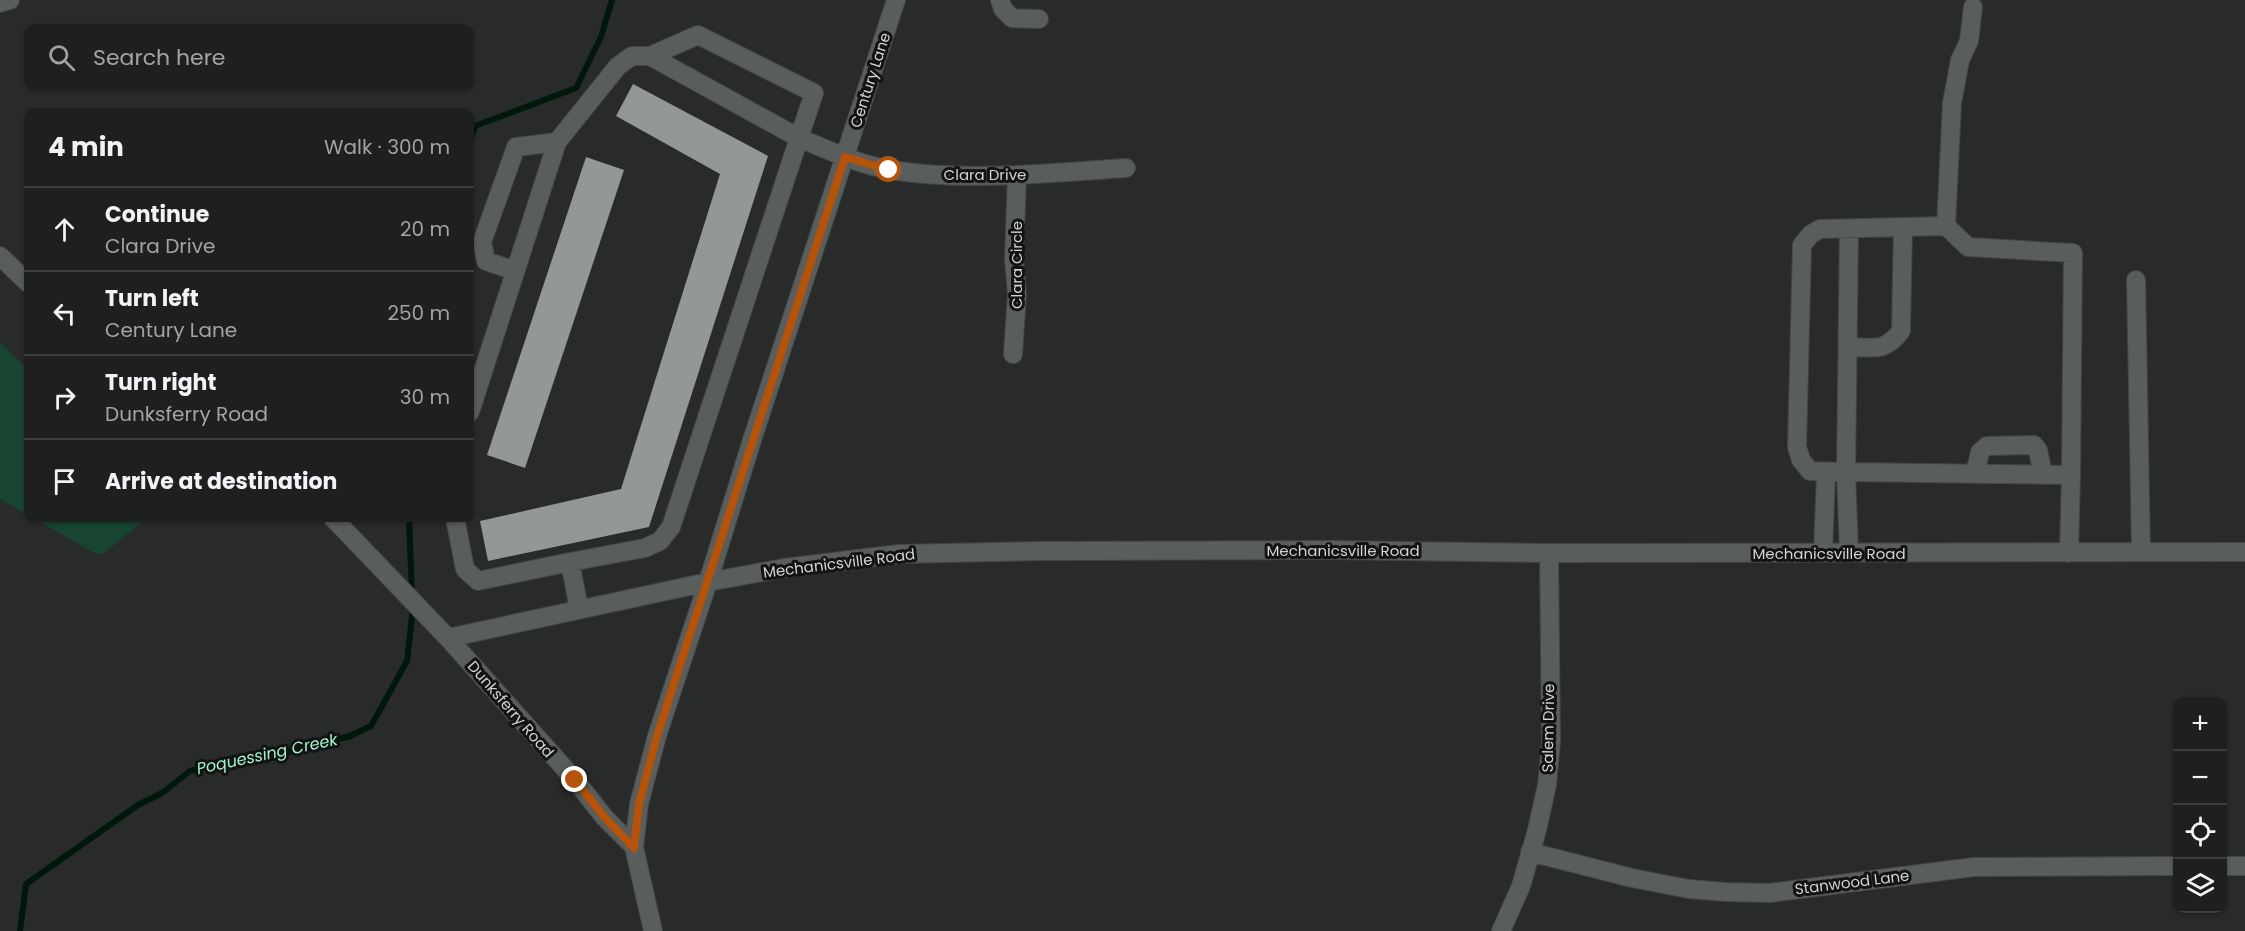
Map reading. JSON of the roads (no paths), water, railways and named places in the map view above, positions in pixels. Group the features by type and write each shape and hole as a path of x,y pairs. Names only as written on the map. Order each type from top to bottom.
{"street":[{"path":"0,3 10,0"},
{"name":"Century Lane","path":"634,848 639,804 657,736 896,0"},
{"path":"1000,0 1002,9 1012,18 1039,19"},
{"path":"1946,226 1952,103 1960,60 1969,41 1973,7"},
{"path":"455,522 465,569 478,581 645,548 660,541 671,526 814,93 698,35 650,56 632,57 618,66 557,142 474,399"},
{"name":"Clara Drive","path":"650,56 799,138 845,157 889,170 938,175 1017,175 1126,168"},
{"path":"515,271 486,261 482,242 516,147 557,142"},
{"name":"Clara Circle","path":"1013,354 1017,294 1014,259 1017,175"},
{"path":"2069,553 2071,476 2073,253 1968,247 1946,226 1820,229 1811,234 1802,245 1797,447 1801,460 1810,471 2071,476"},
{"path":"1848,347 1878,347 1890,344 1901,331 1903,227"},
{"path":"1849,229 1846,472 1849,553"},
{"path":"0,256 24,279"},
{"path":"2136,280 2141,552"},
{"path":"1975,474 1980,452 1987,446 2034,445 2038,450 2043,475"},
{"path":"1823,553 1826,472"},
{"name":"Dunksferry Road","path":"337,522 448,638 575,780 605,818 634,848"},
{"name":"Mechanicsville Road","path":"448,638 708,582 784,568 899,554 1296,550 1549,553 2245,552"},
{"name":"Salem Drive","path":"1501,931 1521,886 1547,785 1551,742 1549,553"},
{"path":"570,561 579,609"},
{"path":"634,848 653,931"},
{"name":"Stanwood Lane","path":"1530,852 1632,878 1689,889 1769,893 1974,867 2173,866"},
{"path":"2227,866 2245,866"}],"waterway":[{"name":"Poquessing Creek","path":"474,129 475,126 576,88 601,37 612,0"},
{"name":"Poquessing Creek","path":"409,522 412,595"},
{"name":"Poquessing Creek","path":"20,931 26,884 138,805 162,793 190,771 293,751 350,736 371,726 407,661 413,608"}]}
